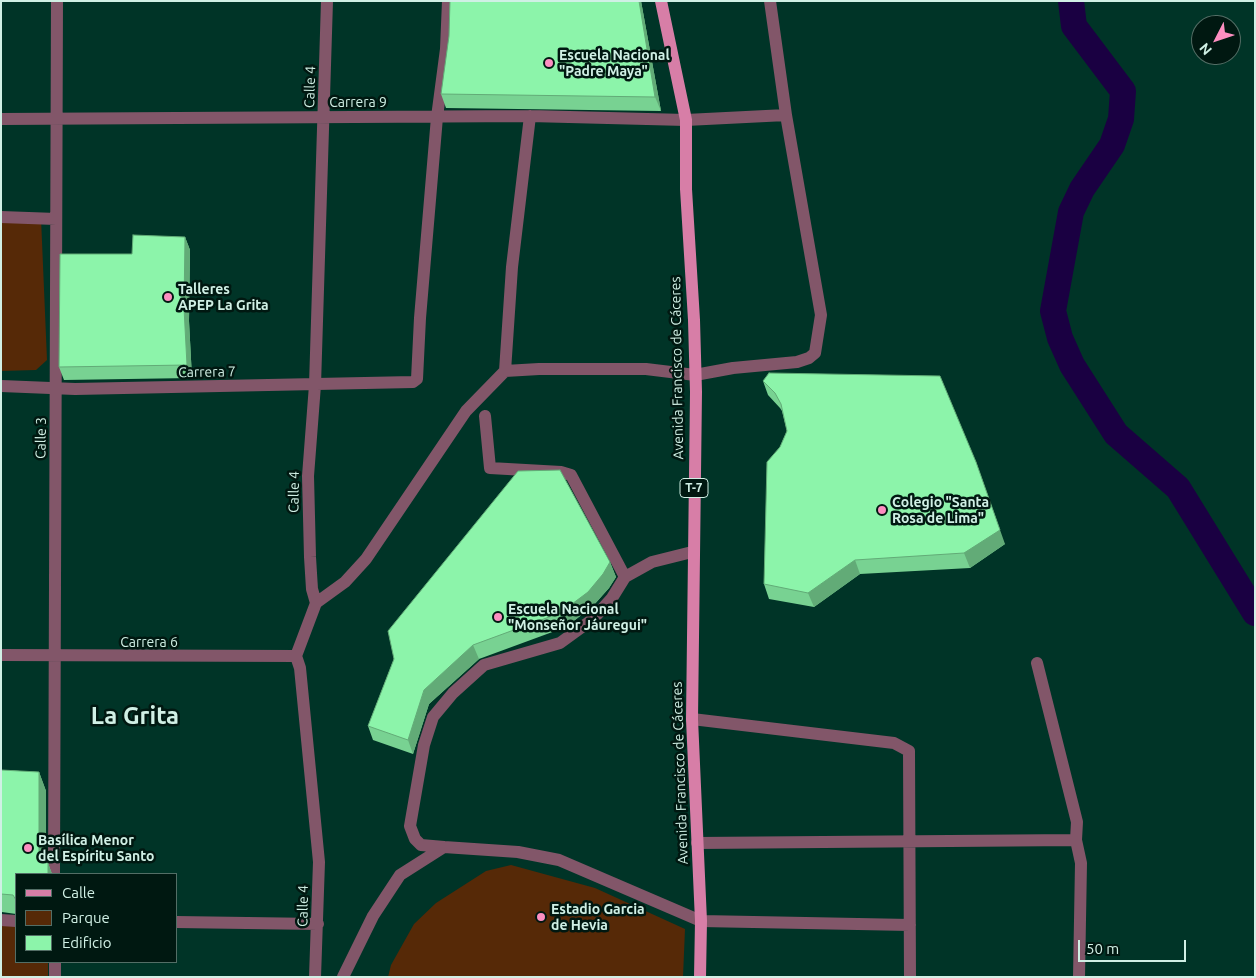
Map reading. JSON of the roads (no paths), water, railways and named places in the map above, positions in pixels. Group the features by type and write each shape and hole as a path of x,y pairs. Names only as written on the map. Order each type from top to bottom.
{"main road":[{"name":"Avenida Francisco de Cáceres","path":"661,1 686,120 686,189 694,320 692,719 702,921 700,977"}],"street":[{"name":"Calle 3","path":"54,873 57,1"},
{"name":"Calle 4","path":"316,603 312,589 308,508 315,385 327,1"},
{"path":"437,117 446,49 448,1"},
{"path":"505,371 539,369 646,369 695,375 797,362 809,358 815,353 821,315 786,115 770,1"},
{"name":"Carrera 9","path":"1,119 530,116 686,120 786,115"},
{"path":"296,656 316,603 346,582 366,559 466,412 505,371 512,267 530,116"},
{"name":"Carrera 7","path":"1,386 57,388 413,382 417,379 420,318 437,117"},
{"path":"1,217 56,219"},
{"path":"484,416 490,468 561,472 571,475 625,577"},
{"path":"692,552 652,562 625,577 612,598 593,619 574,634 560,643 502,658 484,665 453,692 433,717 424,745 410,826 415,839 421,845 518,852 559,860 702,921 910,925"},
{"name":"Carrera 6","path":"1,655 296,656"},
{"name":"Calle 4","path":"296,656 300,668 319,862 315,977"},
{"path":"1036,663 1077,822 1076,840 1081,863 1079,977"},
{"path":"692,719 894,742 909,751 910,977"},
{"path":"697,843 910,843 1076,840"},
{"path":"343,977 373,916 400,875 444,847"},
{"path":"1,920 15,921"},
{"path":"178,922 318,924"},
{"path":"55,963 55,977"}],"waterway":[{"path":"1071,1 1074,26 1123,91 1121,119 1112,145 1082,189 1071,212 1053,311 1060,338 1072,365 1116,434 1178,488 1255,613"}],"place":[{"name":"Escuela Nacional \"Padre Maya\"","path":"549,63"},
{"name":"Talleres APEP La Grita","path":"168,297"},
{"name":"Colegio \"Santa Rosa de Lima\"","path":"882,510"},
{"name":"Escuela Nacional \"Monseñor Jáuregui\"","path":"498,617"},
{"name":"Basílica Menor del Espíritu Santo","path":"28,848"},
{"name":"Estadio Garcia de Hevia","path":"541,917"}],"district":[{"name":"La Grita","path":"135,716"}]}
